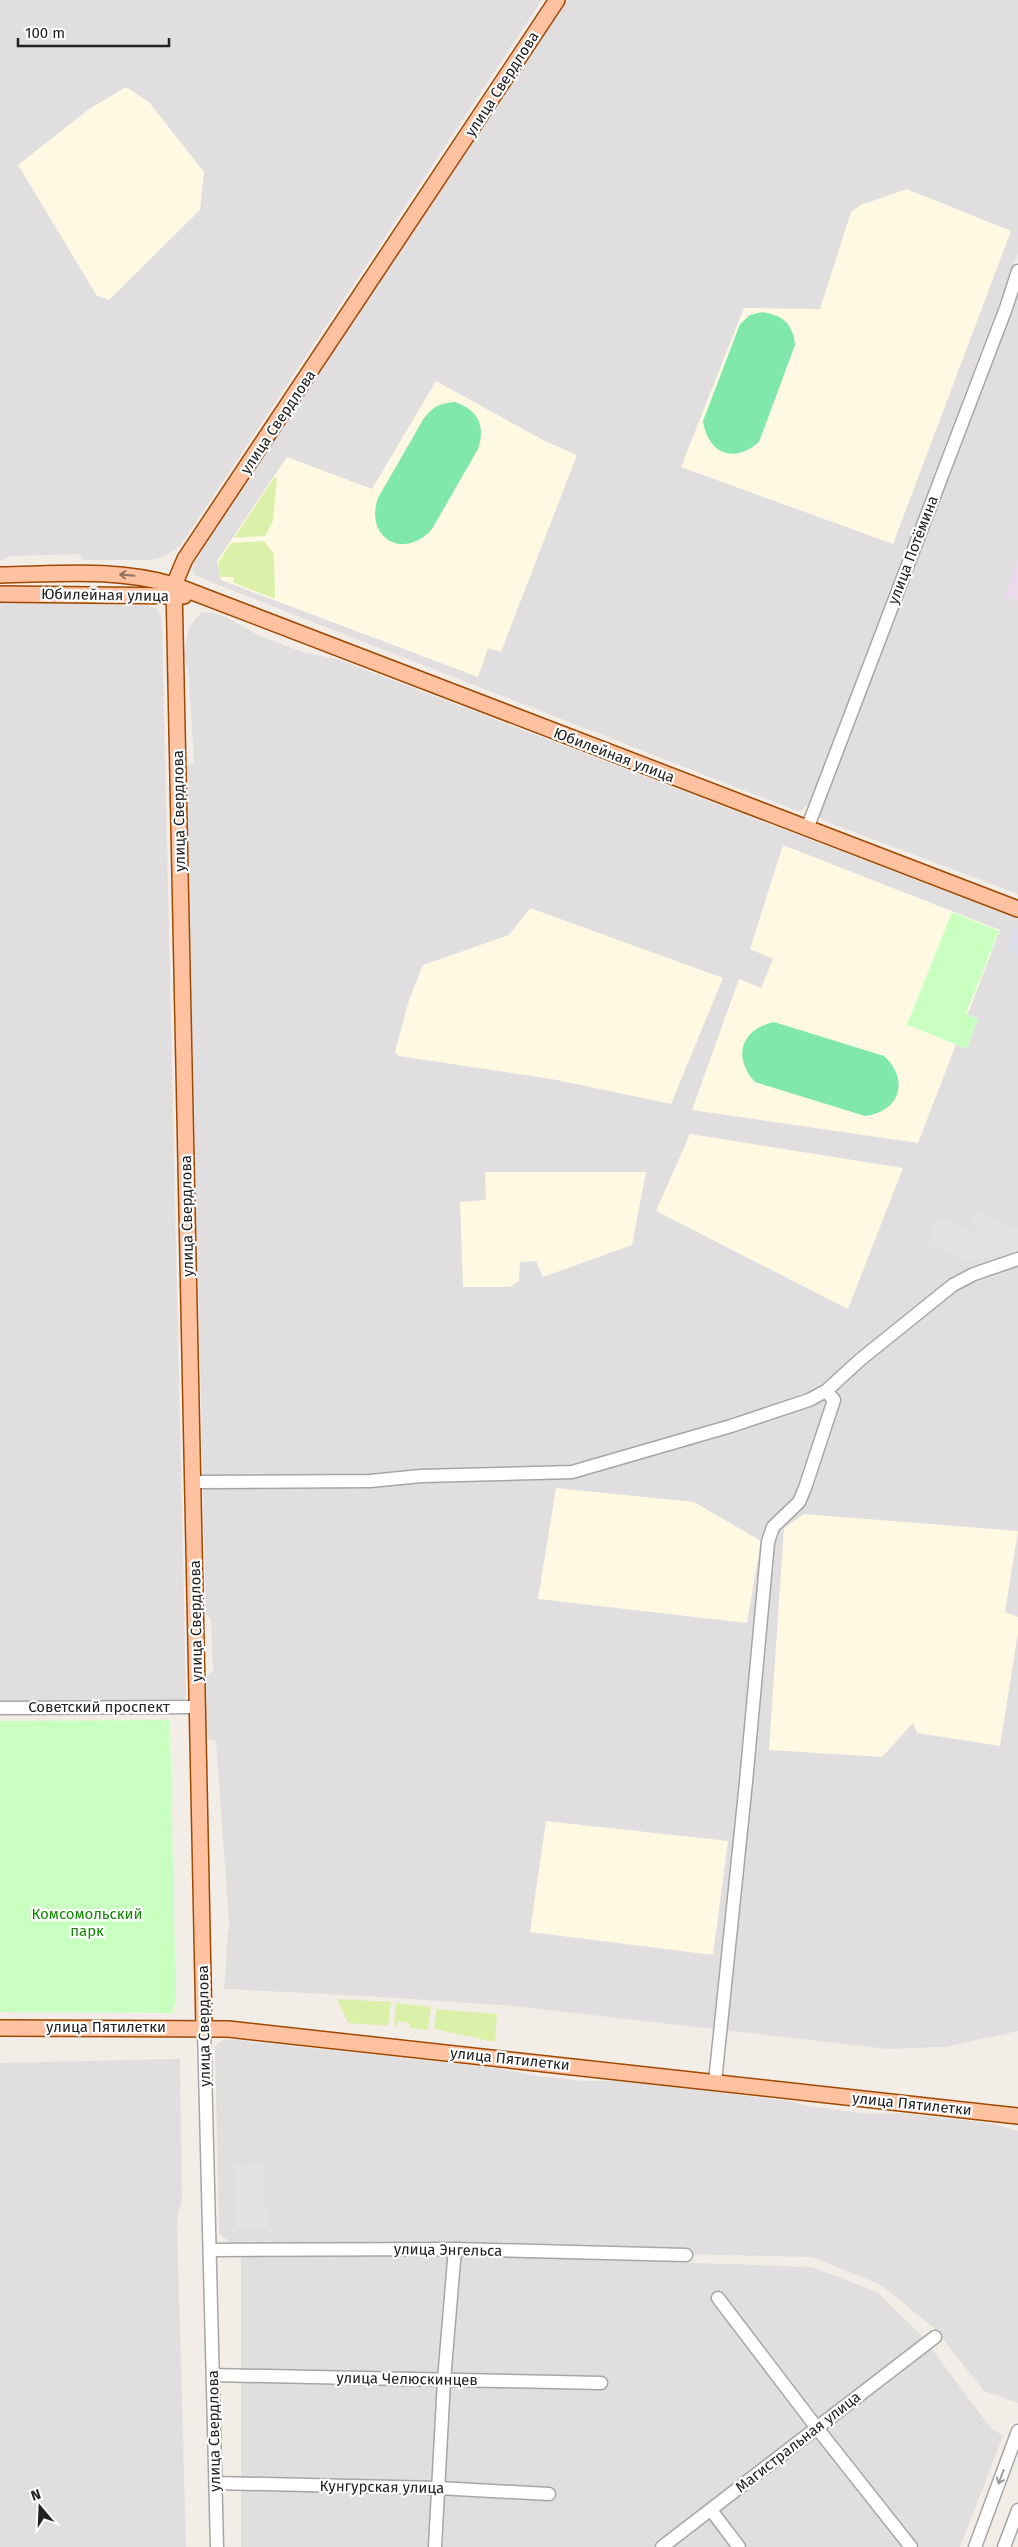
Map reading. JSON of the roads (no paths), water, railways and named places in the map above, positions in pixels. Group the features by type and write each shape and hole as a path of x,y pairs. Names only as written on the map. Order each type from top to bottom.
{"main road":[{"name":"улица Свердлова","path":"204,2028 174,590 185,559 558,0"},
{"name":"Юбилейная улица","path":"0,575 115,574 144,576 174,590 211,598 1018,909"},
{"name":"Юбилейная улица","path":"0,594 174,590"},
{"name":"улица Пятилетки","path":"0,2028 204,2028 1018,2116"}],"street":[{"name":"улица Потёмина","path":"807,829 1006,308 1018,271"},
{"path":"193,1482 370,1481 421,1476 572,1472 731,1426 809,1400 826,1390 861,1358 953,1286 974,1274 1018,1259"},
{"path":"715,2082 746,1782 768,1542 773,1527 799,1502 805,1488 834,1400 826,1390"},
{"name":"Советский проспект","path":"0,1708 198,1707"},
{"name":"улица Свердлова","path":"204,2028 218,2547"},
{"path":"435,2547 444,2380 455,2249"},
{"name":"улица Энгельса","path":"210,2250 455,2249 686,2255"},
{"path":"718,2298 816,2428 912,2547"},
{"name":"Магистральная улица","path":"662,2547 934,2337"},
{"name":"улица Челюскинцев","path":"213,2375 601,2383"},
{"path":"975,2547 1018,2431"},
{"name":"Кунгурская улица","path":"216,2483 438,2488 549,2494"},
{"path":"711,2510 739,2547"},
{"path":"1004,2547 1018,2510"}],"park label":[{"name":"Комсомольский парк","path":"87,1922"}]}
